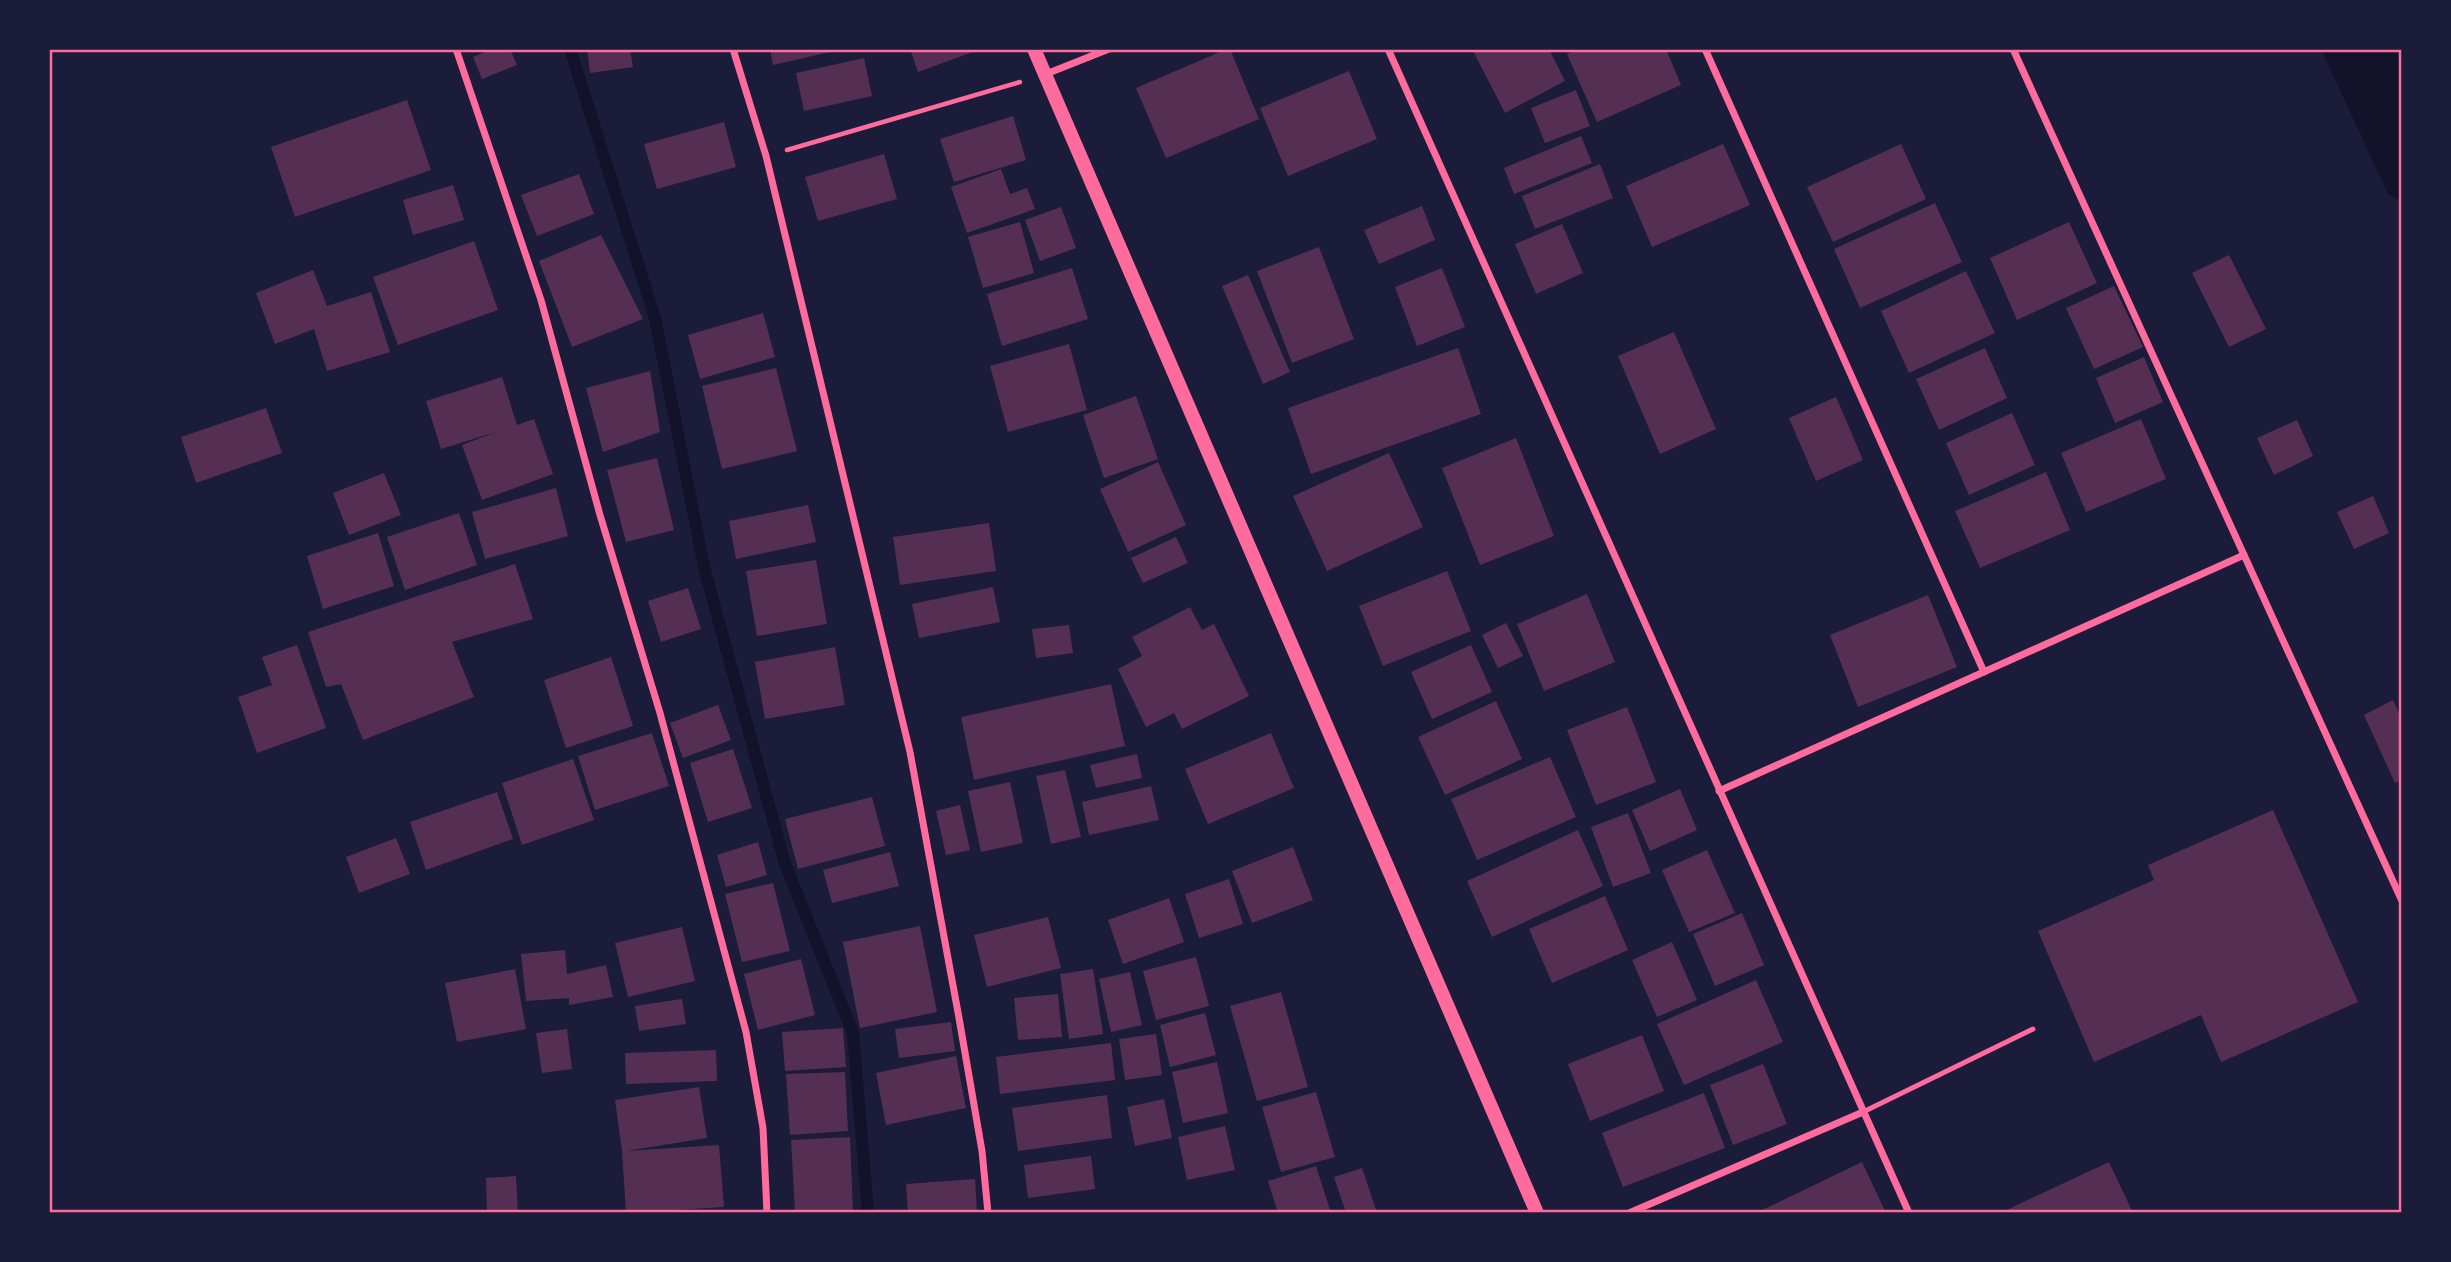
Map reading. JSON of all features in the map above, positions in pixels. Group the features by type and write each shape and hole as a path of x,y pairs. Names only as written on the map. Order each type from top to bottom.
{"main road":[{"path":"1034,49 1538,1213"}],"street":[{"path":"456,49 541,300 600,515 660,713 743,1020 763,1128 767,1213"},
{"path":"733,49 766,156 910,752 982,1151 988,1213"},
{"path":"1045,75 1109,49"},
{"path":"1388,49 1909,1213"},
{"path":"1705,49 1984,672"},
{"path":"2013,49 2402,901"},
{"path":"1719,791 2244,555"},
{"path":"1629,1213 1863,1112"}],"lane":[{"path":"1863,1112 2033,1029"}],"path":[{"path":"766,156 1045,75"}],"shaded area":[{"path":"2321,49 2402,49 2402,200 2388,194"}],"building":[{"path":"493,49 510,49 517,65 482,79 473,57"},
{"path":"587,49 630,49 633,67 590,73"},
{"path":"770,49 839,49 839,50 773,65"},
{"path":"910,49 981,49 918,72"},
{"path":"1230,49 1259,119 1166,158 1136,88"},
{"path":"1472,49 1549,49 1565,81 1505,113"},
{"path":"1578,49 1666,49 1681,85 1597,122 1567,54"},
{"path":"864,58 872,96 804,111 796,73"},
{"path":"1349,71 1377,139 1288,176 1260,108"},
{"path":"1576,90 1590,126 1545,143 1531,108"},
{"path":"407,100 431,170 295,217 271,147"},
{"path":"1013,116 1026,160 954,182 940,139"},
{"path":"724,122 736,167 657,189 644,144"},
{"path":"1581,136 1592,163 1514,194 1504,168"},
{"path":"1723,144 1750,205 1652,247 1626,186"},
{"path":"1901,144 1926,199 1833,242 1807,187"},
{"path":"884,154 897,199 818,221 805,177"},
{"path":"1600,164 1613,198 1535,229 1522,196"},
{"path":"1001,169 1010,194 1027,188 1035,209 967,233 951,187"},
{"path":"579,174 594,214 537,236 521,195"},
{"path":"453,185 464,220 413,235 403,200"},
{"path":"1935,203 1962,262 1860,308 1834,249"},
{"path":"1422,206 1435,240 1379,264 1364,230"},
{"path":"1061,207 1076,248 1040,261 1025,220"},
{"path":"1020,222 1034,273 983,288 968,237"},
{"path":"2069,222 2097,283 2017,320 1990,258"},
{"path":"1562,224 1583,273 1536,294 1515,244"},
{"path":"601,235 643,319 572,347 539,261"},
{"path":"474,241 498,310 398,345 373,277"},
{"path":"1319,247 1354,339 1292,363 1257,271"},
{"path":"2229,255 2266,329 2229,347 2192,273"},
{"path":"1072,268 1088,319 1002,346 987,294"},
{"path":"1442,268 1465,327 1417,346 1395,287"},
{"path":"313,270 327,306 371,292 390,352 327,371 314,329 275,344 256,293"},
{"path":"1966,271 1995,333 1909,373 1881,311"},
{"path":"1248,275 1290,372 1263,384 1222,286"},
{"path":"2114,286 2143,347 2094,369 2066,308"},
{"path":"763,313 775,357 700,379 688,335"},
{"path":"1674,332 1716,429 1660,454 1618,356"},
{"path":"1069,344 1087,410 1008,432 990,366"},
{"path":"1458,348 1481,414 1311,474 1288,408"},
{"path":"1985,348 2007,398 1939,430 1916,379"},
{"path":"2144,357 2163,402 2115,423 2096,378"},
{"path":"776,368 797,451 722,469 702,386"},
{"path":"650,371 660,432 603,452 586,388"},
{"path":"502,377 517,425 534,419 553,474 482,500 462,445 496,432 441,449 426,401"},
{"path":"1136,396 1158,459 1104,478 1083,415"},
{"path":"1836,397 1863,460 1816,481 1789,418"},
{"path":"266,408 282,453 196,483 181,437"},
{"path":"2012,413 2035,465 1969,495 1946,443"},
{"path":"2141,419 2166,479 2086,512 2061,453"},
{"path":"2297,420 2313,456 2274,475 2257,438"},
{"path":"1516,438 1554,536 1480,565 1442,468"},
{"path":"1389,453 1423,527 1327,571 1293,496"},
{"path":"657,458 674,530 626,542 607,470"},
{"path":"1158,462 1186,525 1128,552 1100,489"},
{"path":"2046,472 2070,530 1980,568 1955,511"},
{"path":"384,473 401,515 349,535 333,493"},
{"path":"556,488 568,536 485,559 472,512"},
{"path":"2373,496 2389,533 2354,549 2337,512"},
{"path":"808,505 816,542 736,559 729,521"},
{"path":"459,513 477,565 405,590 387,537"},
{"path":"989,523 996,571 900,585 893,537"},
{"path":"378,533 394,586 323,609 307,556"},
{"path":"1176,537 1188,563 1143,583 1131,558"},
{"path":"816,560 827,624 757,636 746,571"},
{"path":"515,564 533,619 452,642 474,697 363,740 341,684 326,687 308,632"},
{"path":"1447,571 1471,631 1383,666 1359,606"},
{"path":"993,587 1000,622 919,638 912,604"},
{"path":"688,588 701,629 661,642 648,601"},
{"path":"1587,594 1615,662 1544,691 1517,624"},
{"path":"1928,595 1957,667 1858,707 1830,635"},
{"path":"1190,607 1202,630 1214,624 1249,696 1182,729 1174,713 1146,727 1118,669 1142,656 1132,637"},
{"path":"1506,623 1523,656 1498,668 1482,635"},
{"path":"1069,625 1073,653 1036,658 1032,629"},
{"path":"297,645 326,728 257,753 238,697 272,685 262,657"},
{"path":"1471,645 1492,692 1432,719 1411,672"},
{"path":"835,647 845,705 765,719 755,662"},
{"path":"611,657 633,726 566,748 544,680"},
{"path":"1111,684 1125,746 974,780 961,717"},
{"path":"2393,700 2402,719 2402,780 2395,783 2364,715"},
{"path":"1496,701 1522,759 1445,795 1418,737"},
{"path":"718,705 731,740 683,758 670,723"},
{"path":"1627,707 1656,782 1596,805 1567,730"},
{"path":"652,733 669,786 595,810 578,756"},
{"path":"1271,733 1294,788 1208,824 1185,769"},
{"path":"733,749 752,808 708,822 690,763"},
{"path":"1137,754 1142,778 1096,788 1090,765"},
{"path":"1550,757 1576,817 1477,860 1451,799"},
{"path":"573,759 594,820 522,845 502,783"},
{"path":"1065,770 1081,837 1051,844 1036,776"},
{"path":"1010,782 1023,843 981,852 968,791"},
{"path":"1151,786 1159,820 1089,835 1082,802"},
{"path":"1680,789 1697,830 1650,851 1632,810"},
{"path":"497,792 513,839 426,870 410,822"},
{"path":"872,797 885,846 798,869 785,819"},
{"path":"960,805 970,850 946,855 936,811"},
{"path":"2273,810 2358,1002 2221,1062 2201,1015 2094,1062 2038,931 2154,880 2148,865"},
{"path":"1628,813 1651,873 1613,887 1591,827"},
{"path":"1578,830 1603,886 1492,937 1467,881"},
{"path":"396,838 410,874 359,893 346,857"},
{"path":"758,842 767,875 726,887 717,855"},
{"path":"1293,847 1313,900 1252,923 1232,871"},
{"path":"1707,850 1735,913 1689,932 1662,870"},
{"path":"890,852 899,886 832,903 823,870"},
{"path":"1229,879 1243,924 1199,938 1185,894"},
{"path":"773,883 790,951 742,962 725,894"},
{"path":"1605,896 1628,950 1552,983 1529,929"},
{"path":"1169,898 1184,942 1123,964 1108,920"},
{"path":"1742,913 1764,965 1715,986 1693,934"},
{"path":"1048,917 1061,968 987,987 974,935"},
{"path":"920,926 937,1012 860,1028 843,942"},
{"path":"682,927 695,981 628,997 615,943"},
{"path":"1672,942 1697,1000 1657,1017 1632,960"},
{"path":"565,950 567,974 606,965 613,997 569,1005 569,998 526,1001 521,954"},
{"path":"1196,957 1209,1006 1156,1020 1143,971"},
{"path":"801,959 815,1015 758,1030 744,974"},
{"path":"515,969 526,1029 457,1042 445,983"},
{"path":"1093,969 1103,1034 1069,1039 1060,974"},
{"path":"1130,972 1142,1025 1111,1032 1099,979"},
{"path":"1756,980 1783,1042 1684,1085 1657,1024"},
{"path":"1281,992 1308,1087 1257,1101 1230,1006"},
{"path":"1058,994 1062,1037 1018,1040 1014,998"},
{"path":"682,999 686,1024 639,1031 635,1006"},
{"path":"1205,1013 1216,1055 1170,1067 1160,1025"},
{"path":"951,1022 955,1051 899,1058 895,1029"},
{"path":"843,1028 846,1067 785,1071 782,1032"},
{"path":"567,1029 572,1069 542,1073 536,1033"},
{"path":"1156,1034 1162,1075 1125,1080 1119,1039"},
{"path":"1642,1035 1664,1091 1590,1121 1568,1064"},
{"path":"1111,1043 1115,1080 1000,1094 996,1057"},
{"path":"716,1050 717,1081 626,1084 625,1053"},
{"path":"956,1056 966,1108 886,1125 876,1073"},
{"path":"1217,1062 1228,1113 1183,1123 1172,1072"},
{"path":"1763,1064 1787,1124 1733,1145 1710,1085"},
{"path":"845,1072 848,1131 790,1135 786,1074"},
{"path":"699,1087 707,1138 626,1151 719,1145 724,1207 626,1213 615,1100"},
{"path":"1316,1092 1335,1157 1281,1172 1262,1107"},
{"path":"1704,1093 1725,1148 1623,1187 1602,1133"},
{"path":"1107,1095 1112,1138 1018,1151 1012,1108"},
{"path":"1164,1099 1172,1138 1135,1146 1127,1107"},
{"path":"1225,1126 1235,1170 1187,1180 1178,1137"},
{"path":"850,1137 853,1213 795,1213 791,1140"},
{"path":"1091,1156 1095,1189 1028,1198 1024,1165"},
{"path":"1862,1162 1886,1213 1756,1213"},
{"path":"2109,1162 2133,1213 2000,1213"},
{"path":"1316,1166 1331,1213 1278,1213 1268,1181"},
{"path":"1362,1168 1377,1213 1346,1213 1334,1177"},
{"path":"516,1176 518,1213 487,1213 486,1178"},
{"path":"975,1179 977,1213 908,1213 906,1184"}],"waterway":[{"path":"570,49 655,318 704,567 785,864 853,1033 868,1213"}]}
